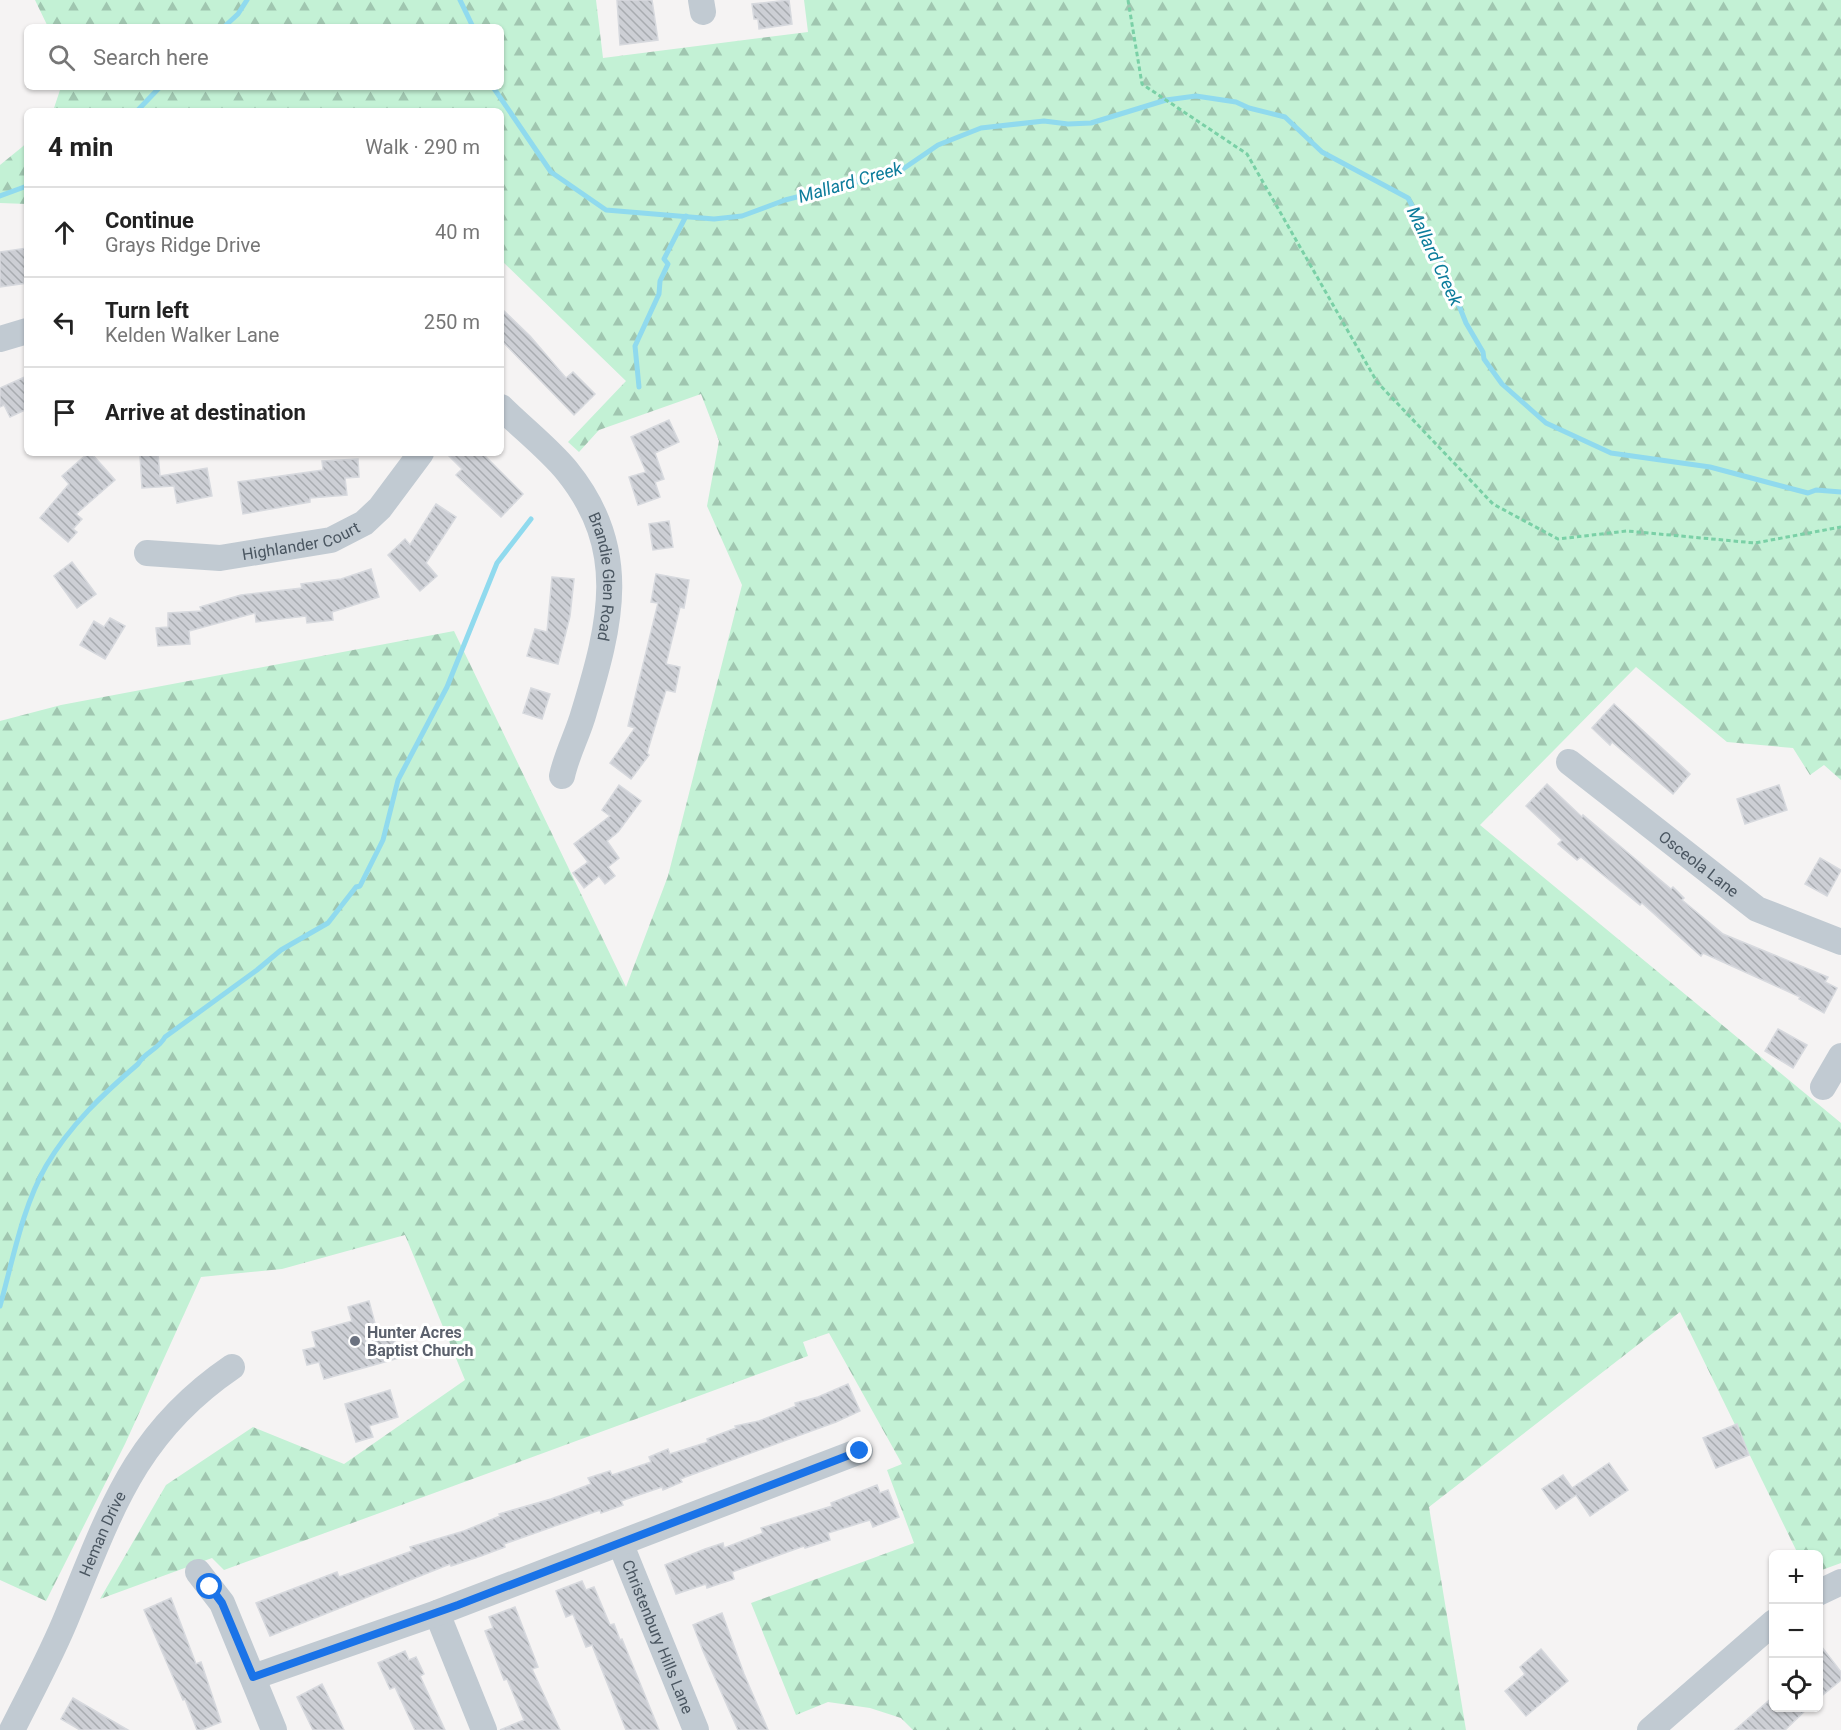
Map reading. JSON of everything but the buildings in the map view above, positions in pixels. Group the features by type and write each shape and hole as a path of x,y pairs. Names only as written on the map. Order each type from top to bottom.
{"street":[{"path":"0,339 24,332"},
{"name":"Brandie Glen Road","path":"504,410 565,468 581,489 596,518 610,569 609,614 584,714 568,752 562,776"},
{"name":"Highlander Court","path":"147,554 220,558 331,540 364,523 380,508 419,456"},
{"name":"Osceola Lane","path":"1569,762 1757,909 1841,942"},
{"path":"1823,1087 1841,1056"},
{"name":"Heman Drive","path":"12,1730 67,1617 106,1522 132,1470 165,1424 198,1391 232,1367"},
{"path":"253,1677 437,1613 621,1545 860,1451"},
{"name":"Christenbury Hills Lane","path":"621,1545 696,1730"},
{"path":"198,1572 222,1603 274,1730"},
{"path":"1823,1591 1841,1582"},
{"path":"437,1613 484,1730"},
{"path":"1650,1730 1769,1626"}],"path":[{"path":"1128,0 1142,84 1246,154 1377,382 1493,504 1558,539 1627,531 1755,543 1841,527"}],"green space":[{"path":"35,0 596,0 603,58 808,32 804,0 1841,0 1841,780 1824,765 1810,775 1793,748 1727,742 1636,667 1480,825 1841,1123 1841,1563 1823,1570 1823,1550 1796,1550 1680,1312 1429,1507 1466,1730 913,1730 901,1718 870,1708 828,1702 796,1715 751,1603 914,1543 887,1470 902,1464 829,1333 803,1342 808,1356 224,1570 212,1558 100,1599 166,1485 253,1427 344,1464 465,1380 405,1235 282,1269 201,1277 125,1444 46,1601 0,1580 0,721 61,705 454,631 626,987 668,876 742,585 707,506 719,441 701,394 599,430 579,452 568,442 626,381 504,263 504,108 54,108 60,90 504,90 504,24 47,24"},
{"path":"24,145 24,204 0,203 0,165"}],"waterway":[{"name":"Mallard Creek","path":"227,24 238,14 247,0"},
{"name":"Mallard Creek","path":"460,0 472,24"},
{"name":"Mallard Creek","path":"140,108 157,90"},
{"name":"Mallard Creek","path":"495,90 551,172 606,210 714,219 742,216 785,200 900,171 938,145 981,128 1044,121 1068,124 1091,123 1166,100 1196,96 1236,102 1249,108 1285,117 1322,152 1408,198 1442,263 1466,323 1483,352 1484,359 1502,384 1546,423 1611,453 1710,467 1808,493 1816,490 1841,492"},
{"name":"Mallard Creek","path":"0,196 24,187"},
{"path":"639,387 635,346 659,294 660,281 668,264 664,259 686,216"},
{"path":"0,1306 19,1234 38,1182 55,1151 76,1124 165,1037 281,950 328,923 356,887 360,886 383,840 398,780 447,687 497,563 531,519"}],"place":[{"name":"Hunter Acres Baptist Church","path":"355,1341"}],"route":[{"path":"210,1587 222,1603 253,1677 621,1545 860,1451"}]}
